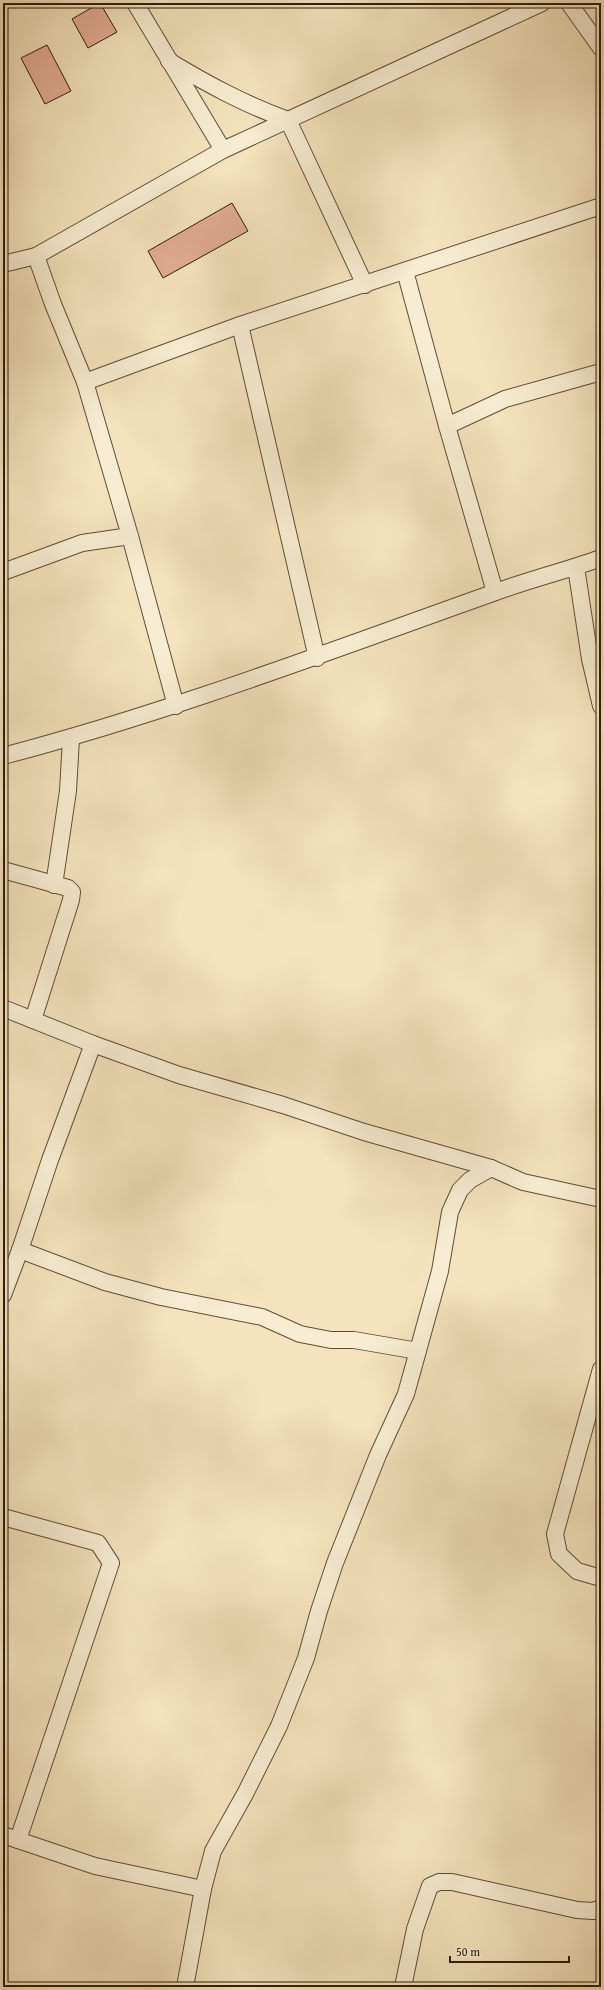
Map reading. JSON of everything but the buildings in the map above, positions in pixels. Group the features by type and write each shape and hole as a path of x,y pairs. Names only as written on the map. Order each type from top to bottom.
{"street":[{"path":"135,3 223,150"},
{"path":"3,264 36,256 223,150 542,3"},
{"path":"569,3 601,48"},
{"path":"169,61 212,87 254,107 288,120 365,285"},
{"path":"85,382 240,325 601,206"},
{"path":"36,256 53,304 85,382 130,536 176,706"},
{"path":"405,271 447,426 495,592"},
{"path":"240,325 317,658"},
{"path":"447,426 505,399 601,372"},
{"path":"3,572 82,543 130,536"},
{"path":"3,756 71,738 176,706 317,658 495,592 601,558"},
{"path":"576,567 590,659 601,706"},
{"path":"54,885 68,791 71,738"},
{"path":"3,870 68,888 72,892 71,900 33,1020"},
{"path":"3,1008 93,1044 179,1075 283,1105 364,1132 490,1168 523,1182 601,1198"},
{"path":"3,1295 20,1250 50,1160 93,1044"},
{"path":"185,1987 203,1889 213,1851 245,1794 279,1726 306,1658 319,1611 335,1563 378,1455 406,1394 440,1271 450,1212 460,1190 470,1180 490,1168"},
{"path":"20,1250 105,1282 161,1297 262,1317 300,1334 331,1340 354,1340 418,1351"},
{"path":"601,1369 555,1534 559,1554 577,1571 601,1578"},
{"path":"3,1517 98,1543 111,1563 18,1840"},
{"path":"3,1835 95,1866 203,1889"},
{"path":"403,1987 415,1929 422,1908 430,1886 439,1882 452,1882 577,1910 593,1911 601,1908"}]}
